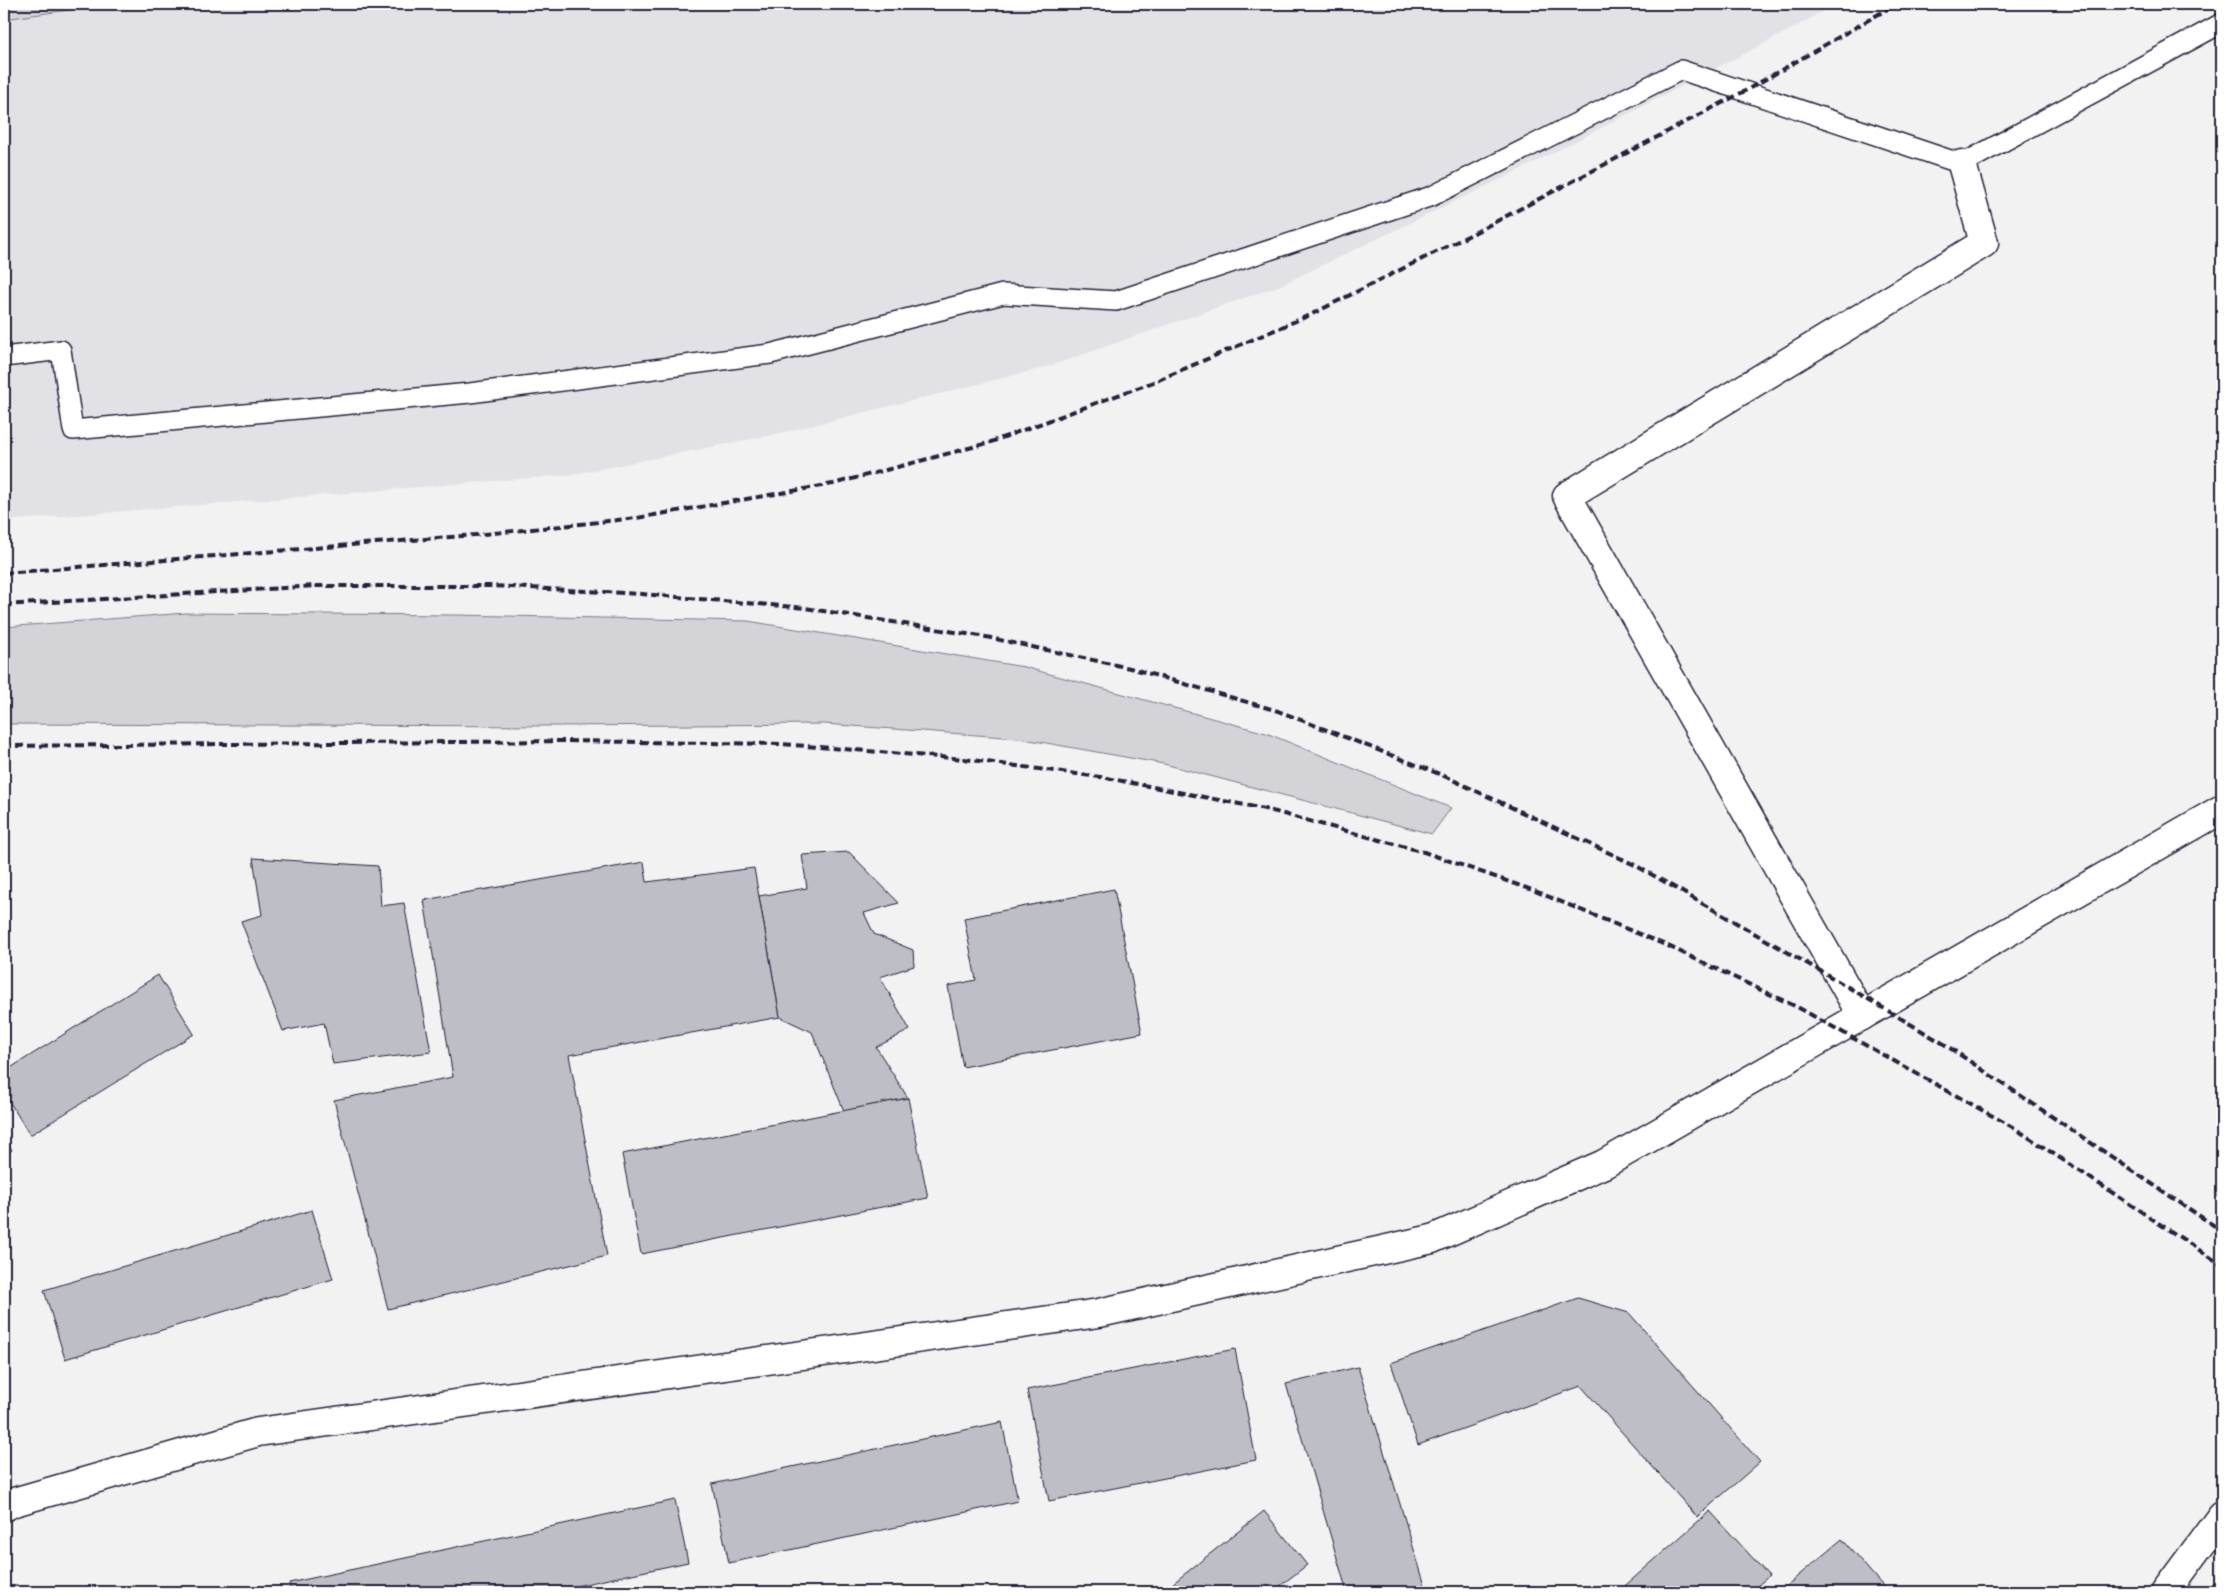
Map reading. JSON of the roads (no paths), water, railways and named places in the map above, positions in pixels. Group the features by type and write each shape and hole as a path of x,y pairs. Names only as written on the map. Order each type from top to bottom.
{"main road":[{"path":"1862,1016 1567,496 1984,243 1962,164"},
{"path":"4,1507 14,1502 258,1432 1099,1313 1432,1239 1604,1164 2222,809"},
{"path":"2165,1592 2222,1515"}],"lane":[{"path":"4,357 61,350 73,430 470,393 770,354 1003,294 1116,301 1432,196 1681,70 1962,164 2222,23"}],"railway":[{"path":"4,573 475,535 637,518 833,484 988,443 1156,381 1312,314 1474,233 1745,91 1896,4"},
{"path":"4,605 316,586 492,586 642,594 805,608 986,637 1130,668 1278,711 1442,775 1635,865 1944,1044 2222,1231"},
{"path":"4,746 567,741 782,744 964,759 1107,778 1265,809 1424,852 1535,891 1668,946 1799,1008 2016,1129 2222,1265"}]}
